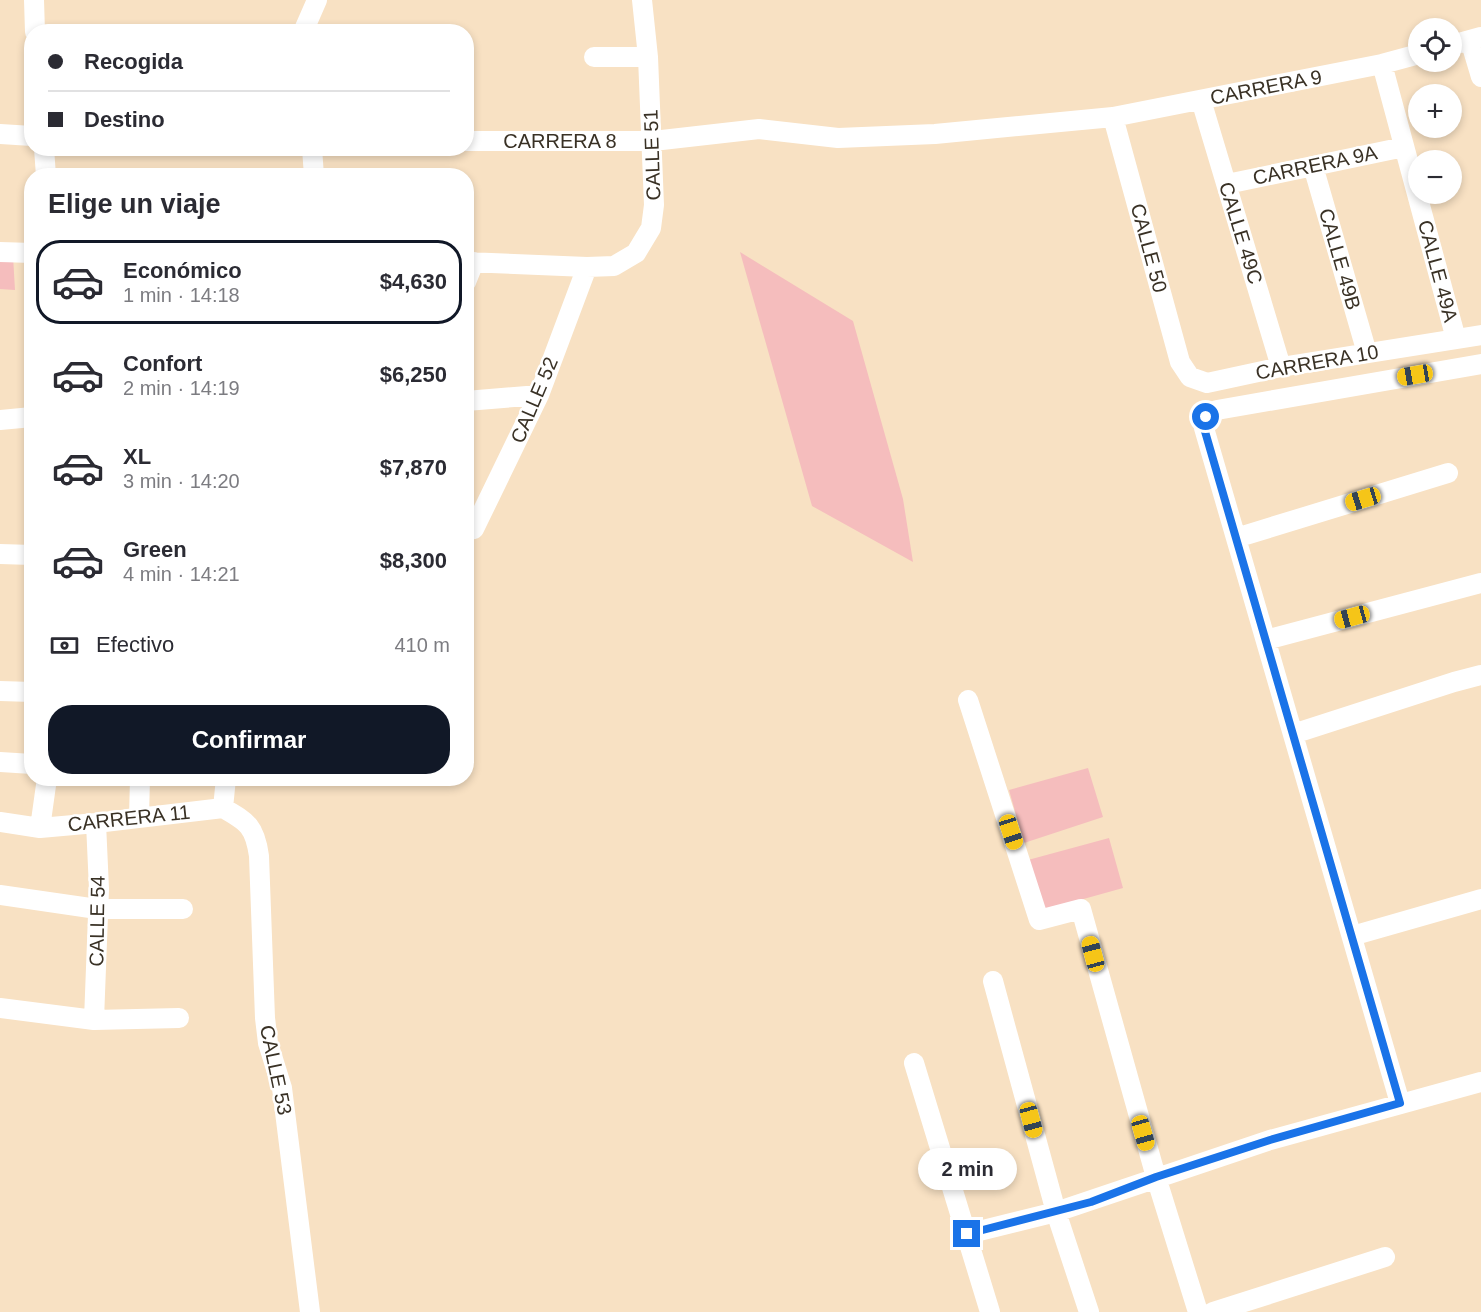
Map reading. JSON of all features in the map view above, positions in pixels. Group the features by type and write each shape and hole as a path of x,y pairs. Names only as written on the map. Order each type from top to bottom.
{"street":[{"path":"34,0 35,24"},
{"path":"306,24 317,0"},
{"name":"CALLE 51","path":"474,262 614,266 636,253 651,228 654,205 648,57 642,0"},
{"path":"1468,40 1481,77"},
{"path":"594,57 648,57"},
{"name":"CARRERA 9","path":"652,141 759,129 838,138 934,134 1113,117 1408,57"},
{"name":"CALLE 49A","path":"1382,64 1456,339"},
{"name":"CALLE 49C","path":"1202,100 1281,367"},
{"name":"CALLE 50","path":"1113,117 1180,362 1190,377"},
{"path":"0,134 24,136"},
{"name":"CARRERA 8","path":"474,141 652,141"},
{"name":"CARRERA 9A","path":"1227,184 1404,147"},
{"name":"CALLE 49B","path":"1313,166 1367,353"},
{"path":"0,252 24,253"},
{"name":"CALLE 52","path":"474,521 539,395 587,267"},
{"name":"CARRERA 10","path":"1190,377 1207,383 1281,367 1481,335"},
{"path":"1400,1103 1204,428 1206,417 1217,410 1481,364"},
{"path":"474,399 539,395"},
{"path":"0,420 24,418"},
{"path":"1236,538 1448,473"},
{"path":"0,554 24,555"},
{"path":"1266,640 1481,583"},
{"path":"1293,734 1481,675"},
{"path":"0,691 24,692"},
{"path":"968,700 1039,920 1081,909 1156,1177 1198,1312"},
{"path":"0,762 24,764"},
{"path":"40,828 46,786"},
{"path":"139,817 141,786"},
{"path":"223,808 225,786"},
{"name":"CARRERA 11","path":"0,822 40,828 223,808"},
{"name":"CALLE 53","path":"223,808 251,828 257,844 264,1018 268,1043 282,1088 310,1312"},
{"name":"CALLE 54","path":"94,1020 99,889 96,823"},
{"path":"0,895 97,909 183,909"},
{"path":"1352,936 1481,899"},
{"path":"993,981 1056,1212 1089,1312"},
{"path":"0,1008 94,1020 179,1018"},
{"path":"914,1063 990,1312"},
{"path":"967,1234 1091,1202 1156,1177 1270,1140 1481,1082"},
{"path":"1213,1312 1385,1257"}],"shaded area":[{"path":"740,252 853,321 903,499 913,562 812,506"},
{"path":"0,255 13,256 15,290 0,289"},
{"path":"1088,768 1103,817 1024,843 1009,790"},
{"path":"1109,838 1123,888 1044,910 1028,860"}],"route":[{"path":"967,1234 1091,1202 1156,1177 1270,1140 1400,1103 1204,428 1206,417"}]}
